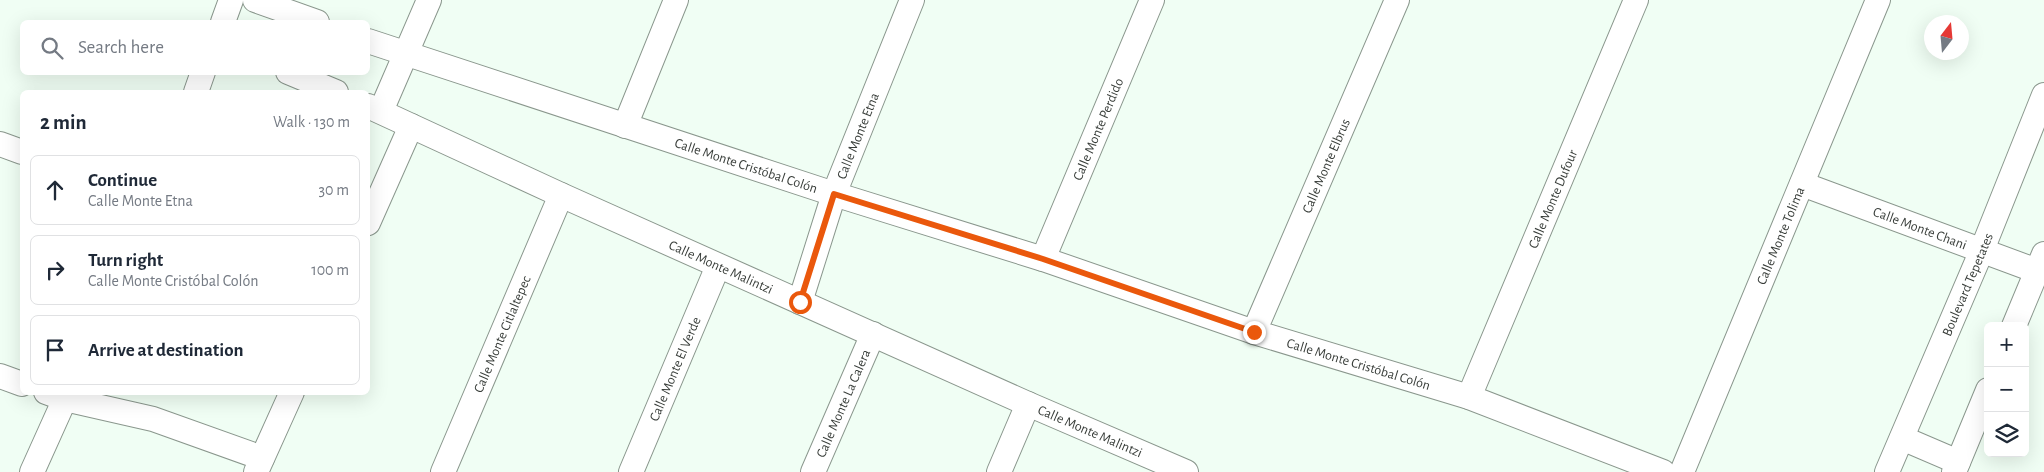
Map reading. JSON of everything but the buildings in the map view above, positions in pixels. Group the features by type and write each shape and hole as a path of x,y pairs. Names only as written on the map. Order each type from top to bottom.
{"street":[{"path":"223,20 231,0"},
{"path":"256,0 311,20"},
{"path":"374,108 405,54 429,0"},
{"path":"625,126 676,0"},
{"name":"Calle Monte Etna","path":"800,302 834,194 912,0"},
{"name":"Calle Monte Perdido","path":"1043,259 1152,0"},
{"name":"Calle Monte Elbrus","path":"1254,332 1397,0"},
{"name":"Calle Monte Dufour","path":"1469,398 1636,0"},
{"name":"Calle Monte Tolima","path":"1682,472 1878,0"},
{"name":"Calle Monte Cristóbal Colón","path":"370,42 834,194 1043,259 1254,332 1469,398 1664,472"},
{"path":"197,90 203,75"},
{"path":"295,75 331,90"},
{"name":"Boulevard Tepetates","path":"1888,472 1982,250 2044,95"},
{"name":"Calle Monte Malintzi","path":"374,108 718,266 1186,472"},
{"path":"370,218 411,126"},
{"path":"0,144 20,151"},
{"name":"Calle Monte Chani","path":"1802,184 1982,250 2041,263"},
{"name":"Calle Monte Citlaltepec","path":"443,472 561,195"},
{"path":"2016,322 2041,263"},
{"name":"Calle Monte El Verde","path":"631,472 718,266"},
{"name":"Calle Monte La Calera","path":"813,472 873,334"},
{"path":"0,376 20,383"},
{"path":"32,472 60,395 153,419 259,465 291,395"},
{"path":"1902,438 1956,467 1984,400"},
{"path":"999,472 1028,404"}],"route":[{"path":"800,302 834,194 1043,259 1254,332"}]}
